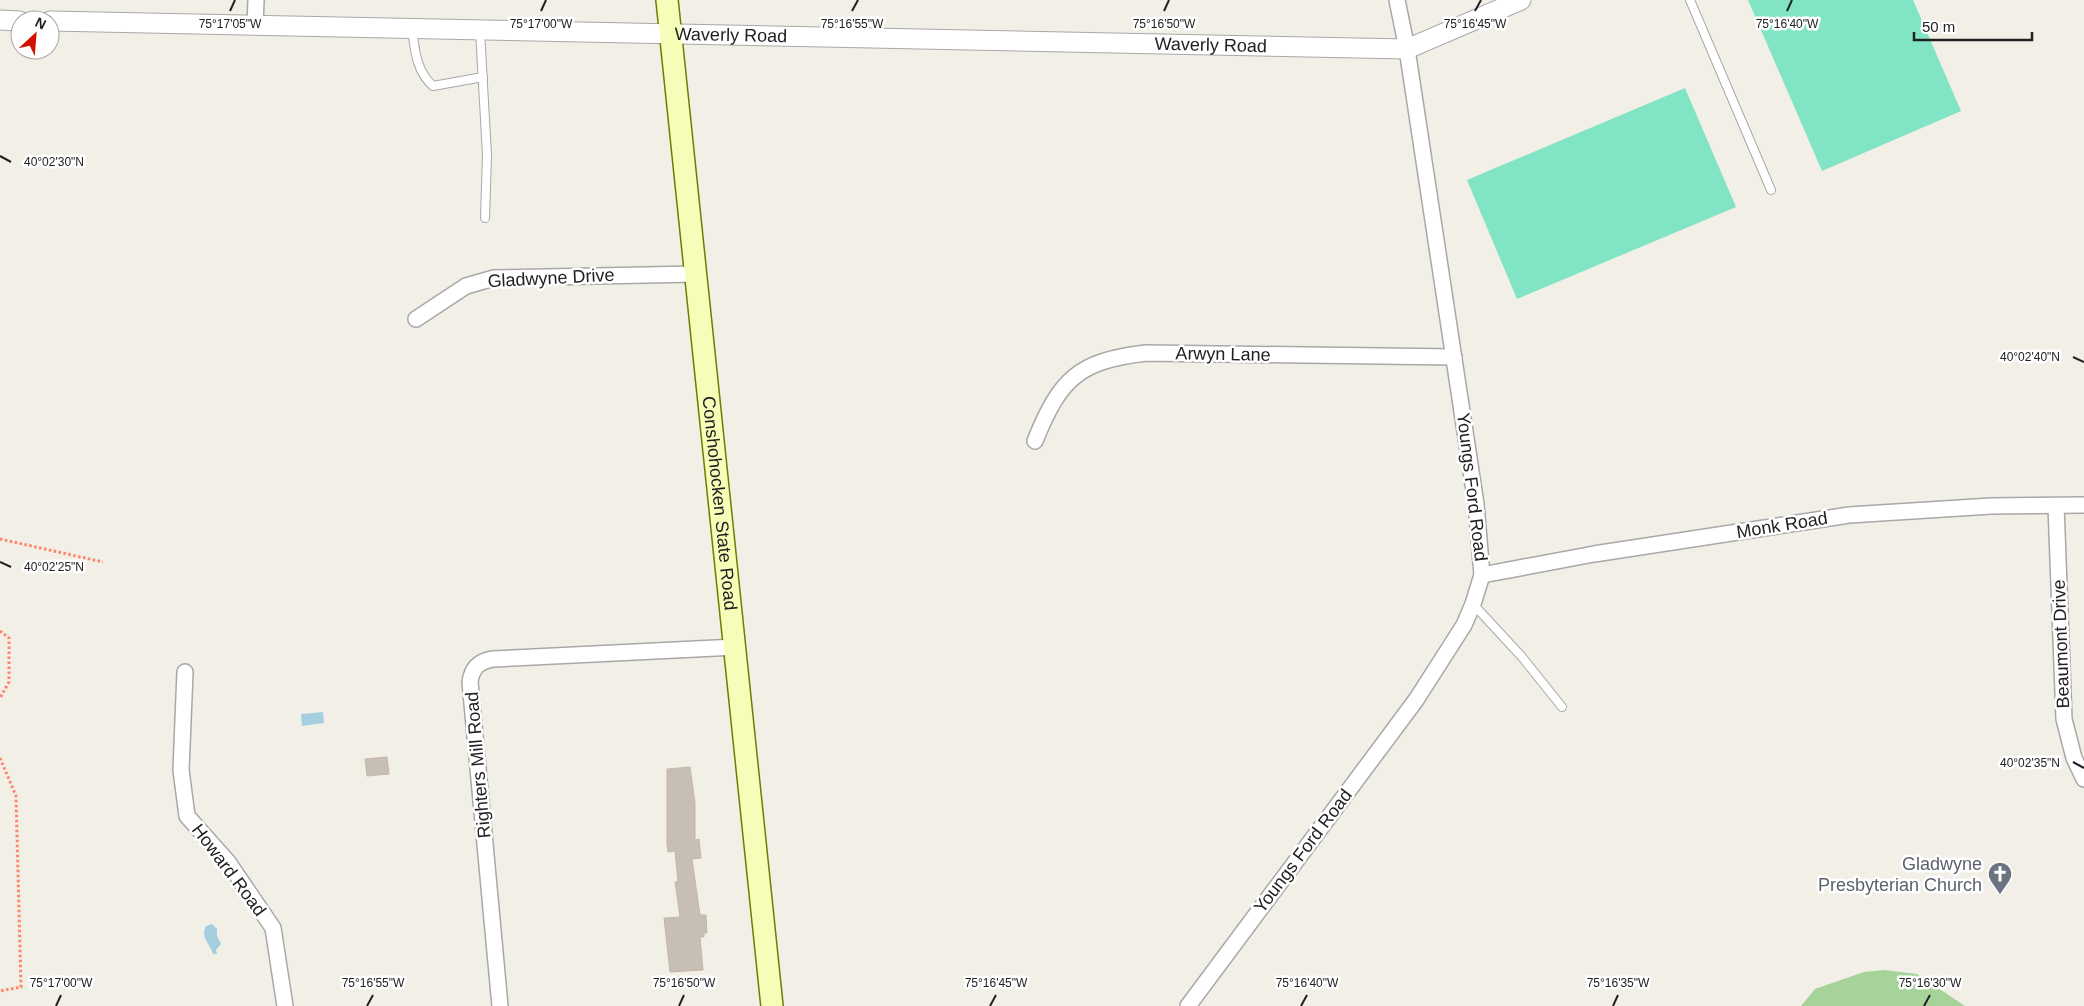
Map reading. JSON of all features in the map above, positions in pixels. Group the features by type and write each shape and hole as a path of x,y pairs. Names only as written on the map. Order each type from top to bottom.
{"main road":[{"name":"Conshohocken State Road","path":"668,0 772,1006"}],"street":[{"path":"256,0 256,26"},
{"name":"Youngs Ford Road","path":"1188,1006 1416,700 1452,645 1473,604 1482,575 1476,504 1407,49 1397,0"},
{"name":"Waverly Road","path":"60,21 1407,49 1521,0"},
{"name":"Gladwyne Drive","path":"416,319 466,286 494,278 696,274"},
{"name":"Arwyn Lane","path":"1035,441 1048,410 1060,390 1068,382 1100,362 1127,355 1146,353 1454,357"},
{"name":"Monk Road","path":"1482,575 1594,554 1849,515 1991,506 2084,505"},
{"name":"Beaumont Drive","path":"2056,506 2064,719 2074,758 2084,780"},
{"name":"Righters Mill Road","path":"500,1006 470,682 474,668 480,663 493,659 736,646"},
{"name":"Howard Road","path":"184,672 181,770 187,816 228,862 273,928 285,1006"}],"lane":[{"path":"1690,0 1771,190"},
{"path":"412,29 416,60 424,78 433,86 483,77"},
{"path":"480,30 487,155 485,218"},
{"path":"1473,604 1522,657 1562,707"}],"path":[{"path":"0,539 104,562"},
{"path":"0,631 9,638 9,682 0,698"},
{"path":"0,758 16,796 21,987 0,991"}],"green space":[{"path":"1748,0 1913,0 1961,111 1822,171"},
{"path":"1685,88 1736,207 1517,299 1467,180"},
{"path":"1884,970 1917,974 1965,1006 1801,1006 1815,989 1864,972"}],"water":[{"path":"323,712 324,723 302,726 301,714"},
{"path":"212,924 217,929 217,936 221,944 216,950 217,954 213,954 204,934 206,926"}],"building":[{"path":"387,757 389,774 367,776 365,759"},
{"path":"690,767 695,803 695,840 699,839 701,858 692,859 700,915 706,915 707,933 704,933 704,937 700,937 703,970 670,972 664,918 680,917 675,882 678,881 675,851 668,852 667,844 667,769"}],"place":[{"name":"Gladwyne Presbyterian Church","path":"2000,895"}]}
